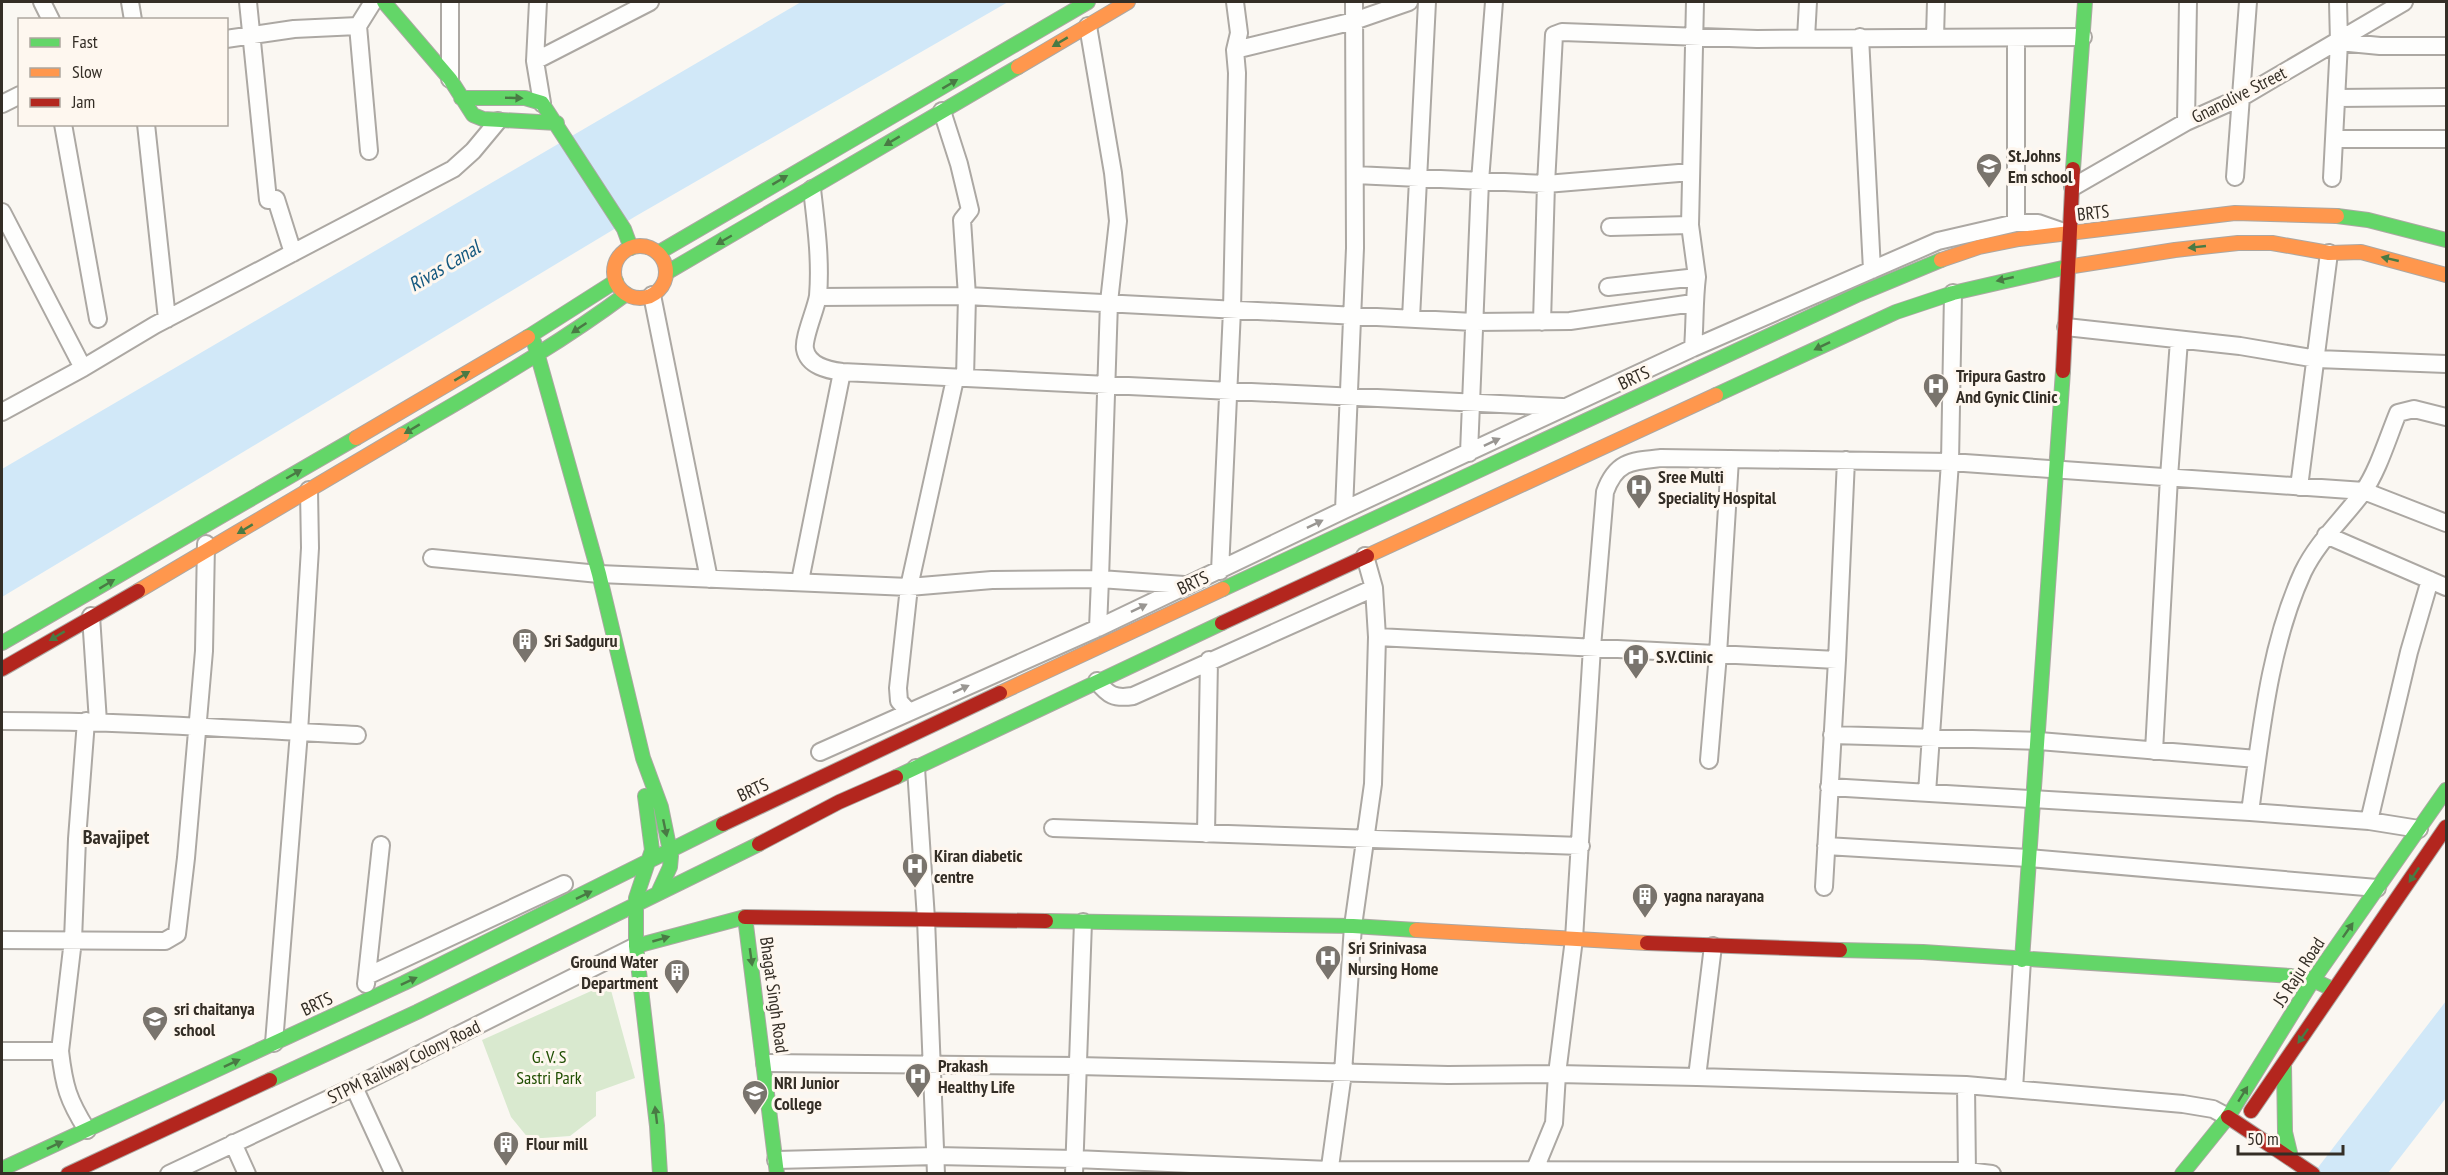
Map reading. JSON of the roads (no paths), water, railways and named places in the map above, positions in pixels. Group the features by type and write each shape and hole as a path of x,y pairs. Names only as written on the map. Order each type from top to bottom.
{"street":[{"path":"42,2 50,18"},
{"path":"130,2 133,18"},
{"path":"248,2 272,199 293,253"},
{"path":"369,151 358,26 373,2"},
{"path":"384,2 450,80 473,115 483,119 560,127"},
{"path":"450,2 450,80"},
{"path":"538,2 536,61 542,103 560,127 624,229 632,248"},
{"path":"616,20 623,2"},
{"path":"536,61 650,2"},
{"path":"658,253 802,166 1088,2"},
{"path":"666,273 1128,2"},
{"path":"1220,571 1233,310 1237,73 1235,50 1239,33 1234,2"},
{"path":"1344,510 1355,175 1354,2"},
{"path":"1235,50 1354,21 1409,2"},
{"path":"1411,318 1427,2"},
{"path":"1469,453 1480,181 1494,2"},
{"path":"1693,348 1697,277 1690,225 1695,2"},
{"path":"1806,38 1808,2"},
{"path":"1935,37 1936,2"},
{"path":"2014,1089 2066,327 2067,234 2073,187 2085,2"},
{"path":"2186,122 2188,2"},
{"path":"2235,177 2248,2"},
{"path":"2332,178 2339,42 2338,2"},
{"name":"Gnanolive Street","path":"2073,187 2186,122 2242,97 2404,2"},
{"path":"228,39 358,26"},
{"path":"1088,26 1113,173 1118,221 1109,302 1098,628"},
{"path":"1542,322 1554,35 1562,32 1693,37 2084,37"},
{"path":"1860,37 1872,270"},
{"path":"2016,38 2016,223"},
{"path":"2339,42 2380,46 2446,46"},
{"path":"2,104 18,96"},
{"path":"2336,98 2446,97"},
{"path":"461,98 525,98 542,103"},
{"path":"908,711 899,701 897,688 909,587 960,378 968,296 962,220 970,210 959,164 942,111"},
{"path":"2,412 167,319 453,169 473,152 498,121"},
{"path":"63,126 98,319"},
{"path":"146,126 167,319"},
{"path":"2334,139 2446,139"},
{"path":"1355,175 1546,184 1691,172"},
{"path":"812,189 818,248 818,297 805,349 810,360 826,369 842,372 1566,407"},
{"path":"2,212 83,368"},
{"name":"BRTS","path":"2,1169 364,1002 579,898 670,850 1472,472 1859,294 1960,252 2019,239 2198,216 2274,212 2368,220 2446,240"},
{"path":"820,753 908,711 923,708 1098,628 1344,510 1693,348 1938,241 2016,223 2038,223 2051,226 2067,234"},
{"path":"1610,227 1690,225"},
{"path":"68,1173 417,1012 774,837 839,802 1872,322 1953,293 2024,274 2164,251 2238,243 2272,243 2329,253 2361,252 2446,275"},
{"path":"645,247 658,253 663,259 666,273 662,287 652,295 641,298 626,294 616,280 614,273 619,258 632,248 645,247"},
{"path":"2299,487 2329,253"},
{"path":"1608,287 1697,277"},
{"path":"2,643 83,598 531,335 616,280"},
{"path":"1927,793 1950,462 1953,293"},
{"path":"2,669 206,552 539,354 580,328 626,294"},
{"path":"652,295 709,579"},
{"path":"818,297 968,296 1474,322 1542,322 1608,316 1694,303"},
{"path":"2066,327 2240,346 2317,359 2446,364"},
{"path":"531,335 539,354 599,574 643,758 660,807 670,850 670,867 658,893"},
{"path":"2154,751 2179,340"},
{"path":"800,581 842,372"},
{"path":"2250,812 2271,681 2285,619 2305,570 2326,535 2364,491 2398,412 2414,409 2446,417"},
{"path":"1534,1171 1554,1123 1557,1074 1574,939 1592,646 1605,492 1610,478 1617,469 1634,461 1661,458 1950,462 2364,491 2446,523"},
{"path":"1709,760 1730,459"},
{"path":"1824,887 1846,460"},
{"path":"274,1043 310,548 309,490"},
{"path":"2,940 165,941 177,934 204,651 205,526"},
{"path":"2326,535 2446,587"},
{"path":"1329,1172 1343,1073 1353,926 1373,784 1377,637 1374,588 1365,556"},
{"path":"432,558 599,574 909,587 992,580 1100,579 1187,585"},
{"path":"2369,821 2409,652 2430,580"},
{"path":"1097,681 1109,696 1120,698 1132,696 1374,588"},
{"path":"87,1130 71,1106 64,1085 60,1051 73,940 77,839 92,721 91,616"},
{"path":"1377,637 1837,660"},
{"path":"1206,834 1209,660"},
{"path":"2,721 92,721 198,725 357,735"},
{"path":"1832,735 2039,741 2257,759"},
{"path":"643,758 646,810 652,844 650,861 637,892 636,946 657,1126 660,1173"},
{"path":"916,768 926,920 936,1173"},
{"path":"1829,787 2250,812 2369,821 2419,829"},
{"name":"JS Raju Road","path":"2229,1141 2235,1121 2313,980 2446,790"},
{"name":"JS Raju Road","path":"2182,1173 2235,1121 2284,1064 2446,827"},
{"path":"1053,828 1581,846"},
{"path":"364,1002 381,845"},
{"path":"1826,846 2028,858 2377,888"},
{"path":"367,976 564,884"},
{"path":"745,917 1353,926 1713,946 1923,952 2291,976 2313,980 2334,991"},
{"name":"Bhagat Singh Road","path":"636,946 745,917 765,1063 776,1167"},
{"path":"1075,1166 1083,922"},
{"name":"STPM Railway Colony Road","path":"169,1173 354,1087 636,946"},
{"path":"1697,1077 1713,946"},
{"path":"2,1051 60,1051"},
{"path":"765,1063 1078,1066 1343,1073 1557,1074 1966,1085 2184,1104 2213,1109 2313,1173"},
{"path":"2284,1064 2285,1132 2291,1157"},
{"path":"1966,1085 1967,1172"},
{"path":"354,1087 394,1173"},
{"path":"233,1143 247,1173"},
{"path":"776,1167 936,1156 1075,1166 1329,1172 1992,1173"}],"water":[{"name":"Rivas Canal","path":"801,2 1008,2 636,216 2,597 2,469"},
{"path":"2446,1001 2446,1098 2388,1173 2313,1174"}],"place":[{"name":"St.Johns Em school","path":"1989,189"},
{"name":"Tripura Gastro And Gynic Clinic","path":"1936,409"},
{"name":"Sree Multi Speciality Hospital","path":"1639,510"},
{"name":"Sri Sadguru","path":"525,664"},
{"name":"S.V.Clinic","path":"1636,680"},
{"name":"Kiran diabetic centre","path":"915,889"},
{"name":"yagna narayana","path":"1645,919"},
{"name":"Sri Srinivasa Nursing Home","path":"1328,981"},
{"name":"Ground Water Department","path":"677,995"},
{"name":"sri chaitanya school","path":"155,1042"},
{"name":"Prakash Healthy Life","path":"918,1099"},
{"name":"NRI Junior College","path":"755,1116"},
{"name":"Flour mill","path":"506,1167"}],"district":[{"name":"Bavajipet","path":"116,837"}],"park label":[{"name":"G. V. S Sastri Park","path":"549,1067"}]}
